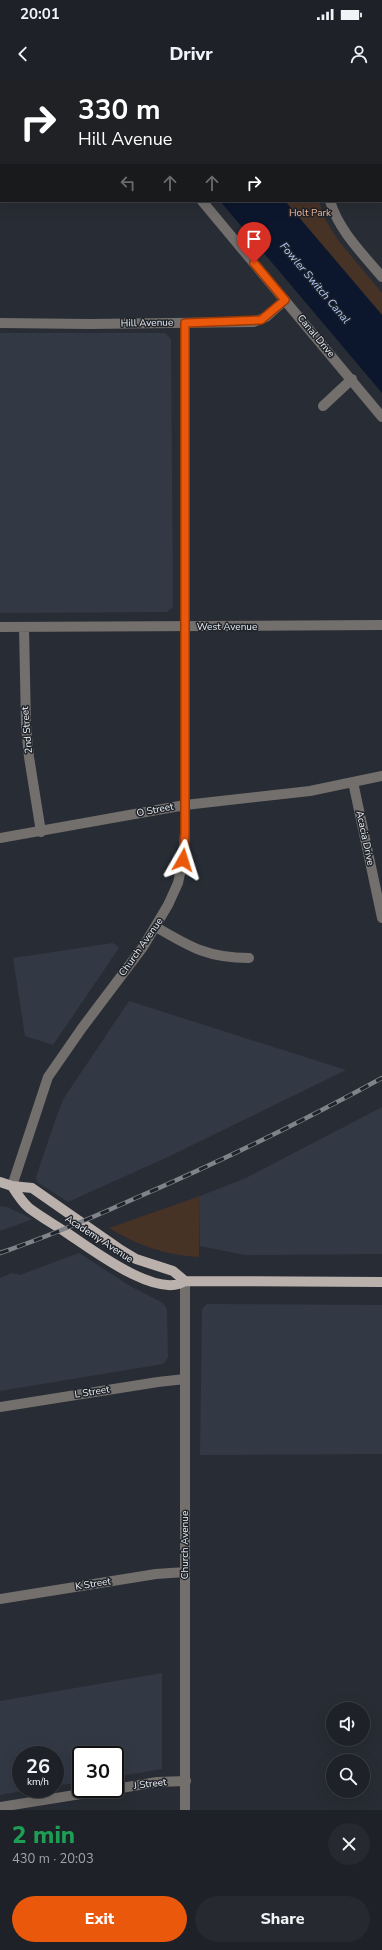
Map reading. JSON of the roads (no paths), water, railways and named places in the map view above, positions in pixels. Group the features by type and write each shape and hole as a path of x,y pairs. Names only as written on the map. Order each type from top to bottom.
{"main road":[{"name":"Academy Avenue","path":"0,1182 12,1186 32,1188 121,1250 136,1259 173,1271 185,1281"},
{"name":"Academy Avenue","path":"12,1186 29,1207 115,1266 132,1274 162,1284 180,1284 185,1281 382,1282"}],"street":[{"name":"Canal Drive","path":"203,202 352,379 382,417"},
{"path":"330,202 335,216 343,230 382,277"},
{"name":"Hill Avenue","path":"0,323 185,323 261,320 285,300"},
{"name":"Church Avenue","path":"12,1186 48,1077 156,927 178,883 183,860 185,833 186,627 185,323"},
{"path":"323,406 352,379"},
{"name":"West Avenue","path":"0,627 382,625"},
{"name":"2nd Street","path":"24,627 26,726 29,757 41,832"},
{"name":"O Street","path":"0,838 41,832 185,805 310,791 382,776"},
{"name":"Acacia Drive","path":"353,782 382,918"},
{"path":"156,927 191,947 208,954 222,957 249,958"},
{"name":"Church Avenue","path":"185,1281 186,1810"},
{"name":"L Street","path":"0,1407 185,1379"},
{"name":"K Street","path":"0,1599 156,1574 185,1572"},
{"name":"J Street","path":"124,1787 157,1782 186,1781"},
{"name":"J Street","path":"0,1807 72,1796"}],"water":[{"name":"Fowler Switch Canal","path":"221,202 286,202 382,315 382,393"}],"railway":[{"path":"0,1253 81,1222 193,1172 289,1127 382,1078"}],"park label":[{"name":"Holt Park","path":"310,213"}]}
